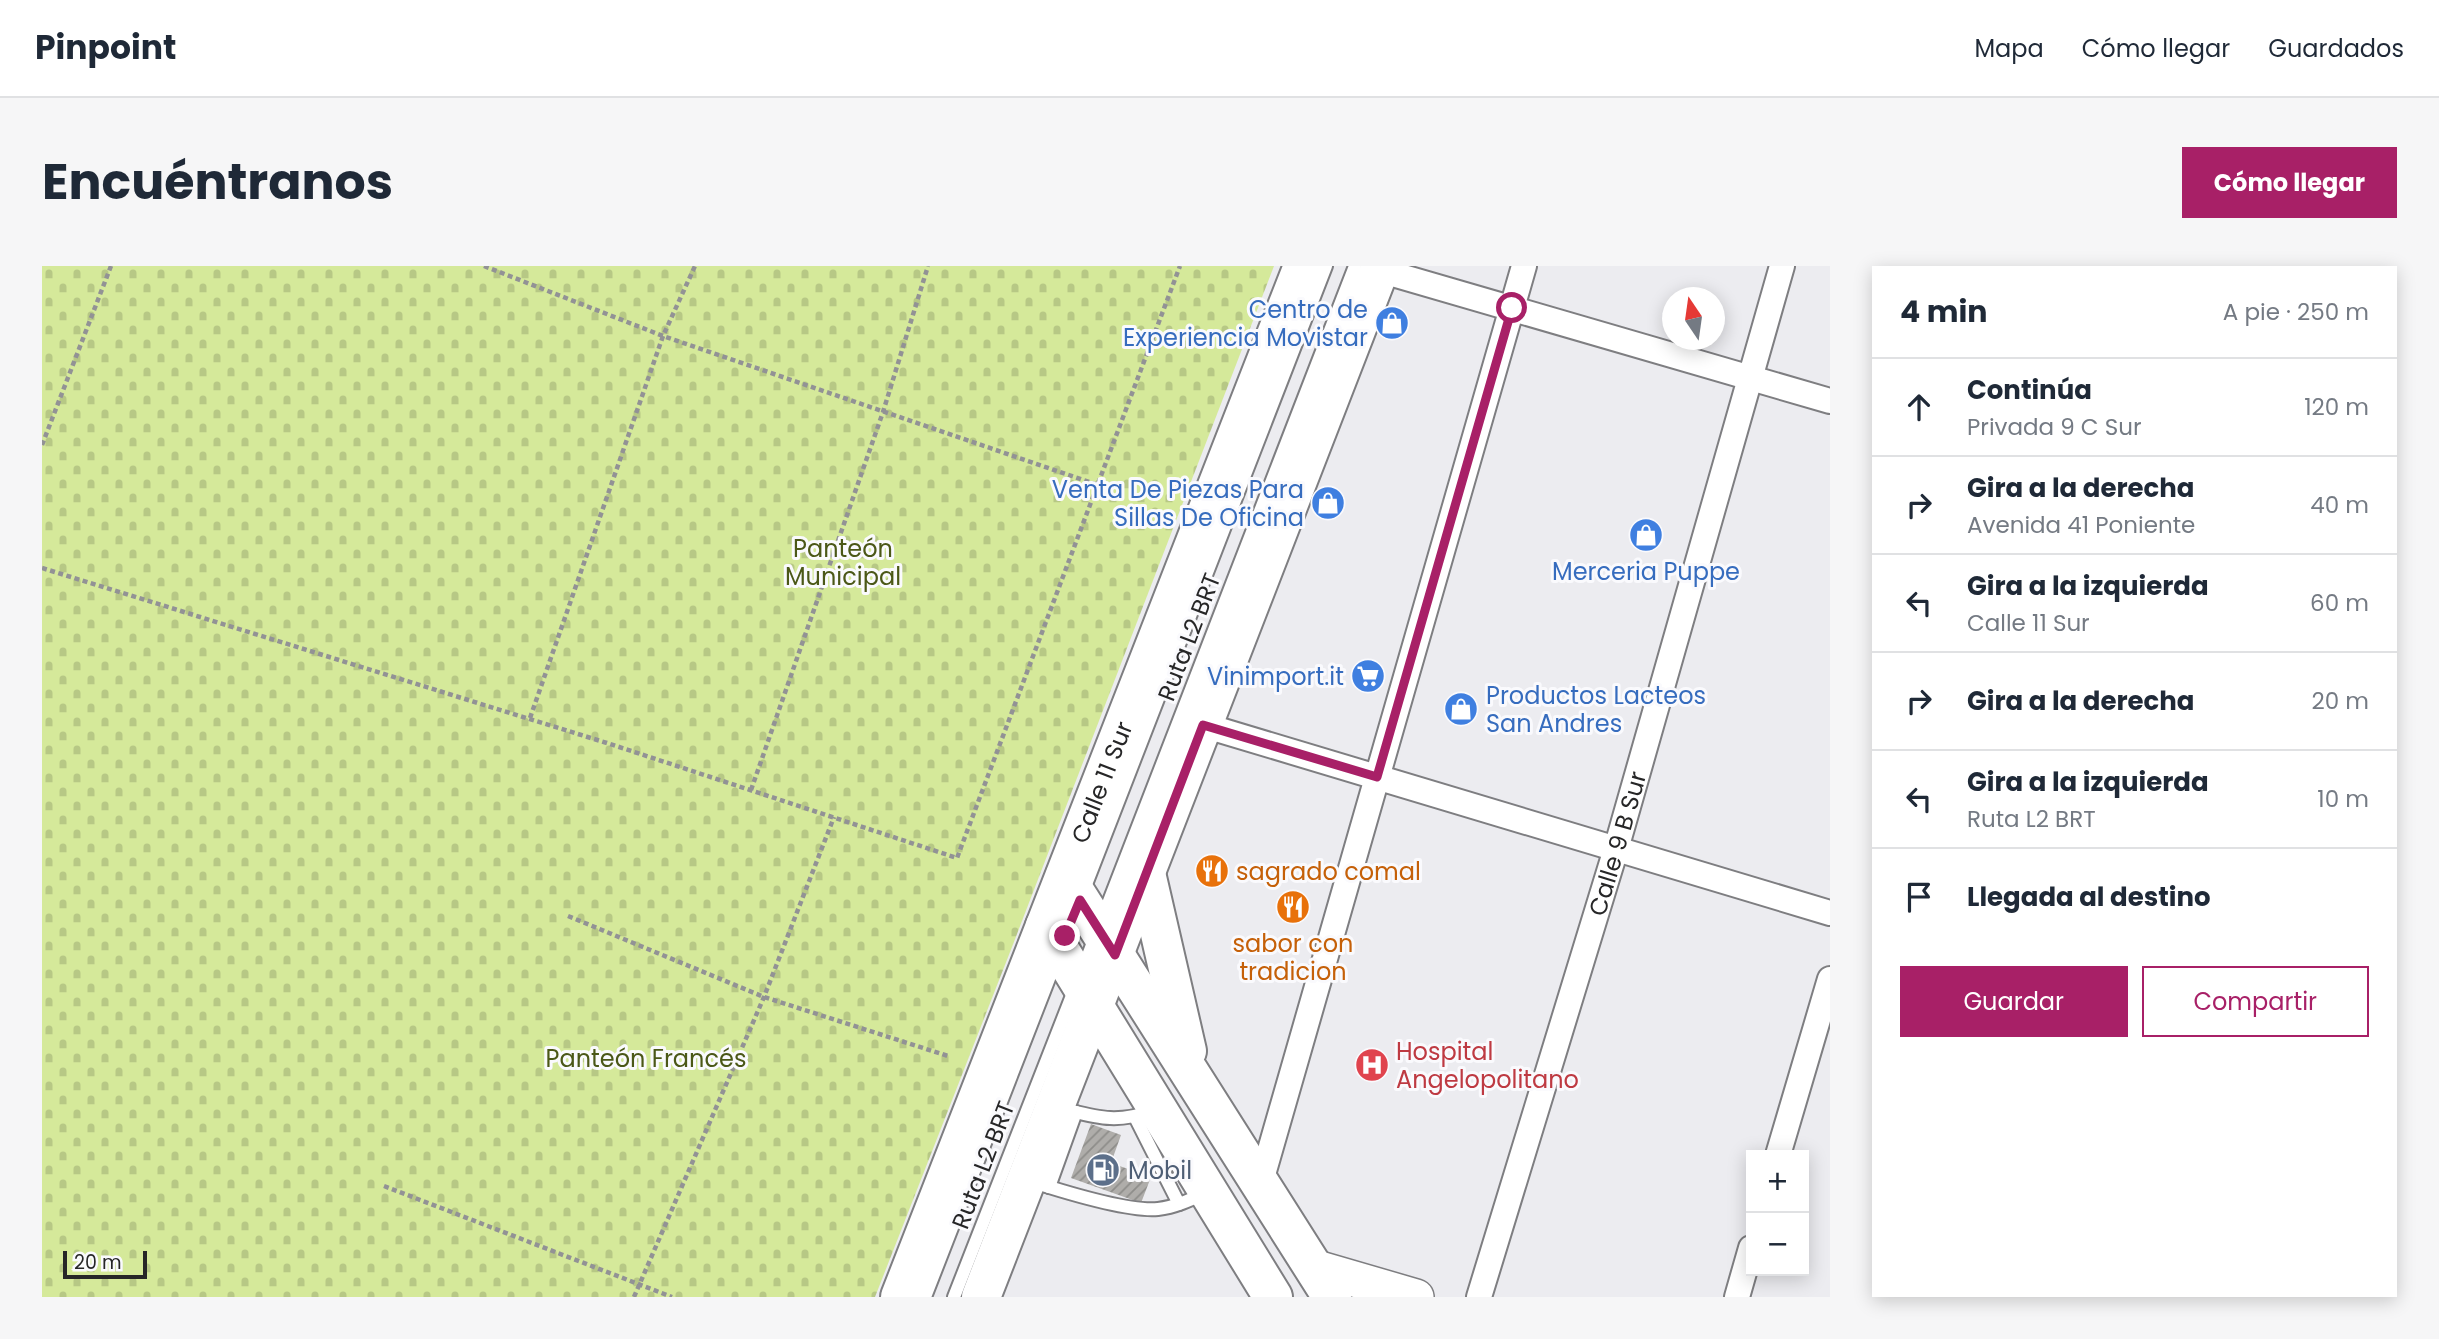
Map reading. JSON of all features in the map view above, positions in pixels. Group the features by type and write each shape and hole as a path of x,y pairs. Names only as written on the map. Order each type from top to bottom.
{"main road":[{"name":"Calle 11 Sur","path":"900,1297 1083,946 1303,266"},
{"name":"Calle 11 Sur","path":"981,1297 1038,1184 1065,1109 1083,946 1146,873 1372,267"},
{"path":"1146,873 1195,1083"},
{"path":"1083,946 1195,1083 1261,1185 1320,1287 1416,1297"},
{"path":"1083,946 1147,1114 1194,1198 1273,1297"}],"street":[{"path":"1261,1185 1524,266"},
{"name":"Calle 9 B Sur","path":"1479,1297 1616,849 1782,266"},
{"path":"1372,267 1830,401"},
{"path":"1203,725 1830,913"},
{"path":"1779,1150 1830,979"},
{"path":"1737,1297 1746,1266"}],"lane":[{"name":"Ruta L2 BRT","path":"954,1297 1083,946 1326,266"},
{"name":"Ruta L2 BRT","path":"925,1297 1083,946 1372,267"},
{"path":"1083,946 1320,1287"},
{"path":"1083,946 1283,1297"},
{"path":"1065,1109 1108,1120 1147,1114"},
{"path":"1038,1184 1139,1209 1194,1198"}],"path":[{"path":"42,446 111,266"},
{"path":"484,266 663,336 1098,485"},
{"path":"530,718 663,336 695,266"},
{"path":"751,790 884,412 928,266"},
{"path":"42,568 530,718 957,858 1180,266"},
{"path":"634,1297 764,997 834,817"},
{"path":"568,916 764,997 948,1056"},
{"path":"384,1186 672,1297"}],"green space":[{"name":"Panteón Municipal","path":"42,266 1274,266 875,1297 42,1297"}],"building":[{"name":"Mobil","path":"1091,1124 1121,1135 1111,1163 1151,1177 1141,1203 1071,1178"}],"place":[{"name":"Centro de Experiencia Movistar","path":"1392,323"},
{"name":"Venta De Piezas Para Sillas De Oficina","path":"1328,503"},
{"name":"Merceria Puppe","path":"1646,535"},
{"name":"Vinimport.it","path":"1368,676"},
{"name":"Productos Lacteos San Andres","path":"1461,709"},
{"name":"sagrado comal","path":"1212,871"},
{"name":"sabor con tradicion","path":"1293,907"},
{"name":"Hospital Angelopolitano","path":"1372,1065"},
{"name":"Mobil","path":"1103,1170"}],"route":[{"path":"1065,936 1080,900 1115,955 1203,725 1377,777 1512,308"}],"park label":[{"name":"Panteón Francés","path":"646,1058"}]}
